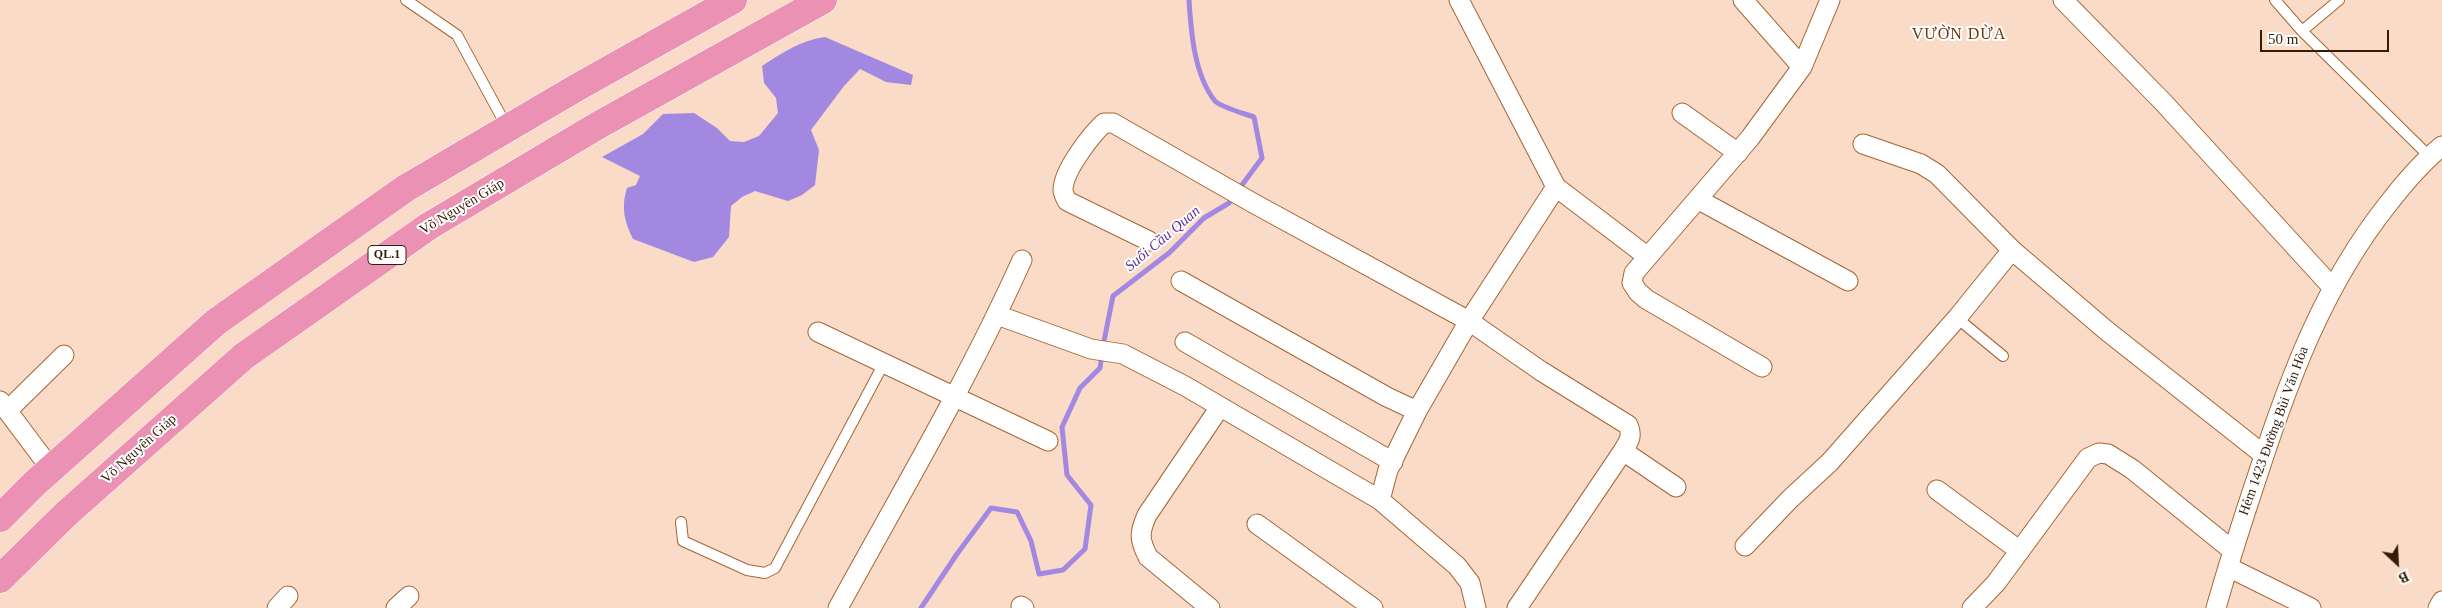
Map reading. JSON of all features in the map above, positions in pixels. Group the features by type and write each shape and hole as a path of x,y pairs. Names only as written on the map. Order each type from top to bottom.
{"highway":[{"path":"2,513 216,322 406,188 507,128 733,0"},
{"name":"Võ Nguyên Giáp","path":"0,580 66,514 244,356 429,226 597,126 822,0"}],"street":[{"path":"1459,0 1556,187 1648,257"},
{"path":"1743,0 1802,67"},
{"path":"1762,367 1638,292 1632,283 1634,274 1738,153 1802,67 1830,0"},
{"path":"2063,0 2163,102 2332,286"},
{"path":"1682,114 1738,153"},
{"path":"1149,241 1067,201 1063,192 1066,180 1088,138 1104,123 1114,123 1253,203 1468,321 1541,371 1628,425 1631,432 1630,439 1623,451 1517,608"},
{"path":"1863,144 1921,164 1937,174 2042,278 2153,369 2264,455"},
{"name":"Hẻm 1423 Đường Bùi Văn Hòa","path":"2216,608 2230,558 2284,393 2318,313 2332,286 2373,222 2417,167 2436,151"},
{"path":"1380,500 1388,470 1417,412 1468,321 1556,187"},
{"path":"1699,200 1848,281"},
{"path":"1745,546 1790,499 1830,462 1956,318 2012,250"},
{"path":"838,608 997,315 1022,260"},
{"path":"1181,281 1417,412"},
{"path":"997,315 1091,349 1123,354 1220,407 1380,500 1458,566 1470,583 1476,608"},
{"path":"818,332 1048,441"},
{"path":"1185,342 1393,462"},
{"path":"51,469 4,405 64,355"},
{"path":"1210,608 1148,557 1142,546 1140,531 1147,515 1220,407"},
{"path":"1623,451 1676,487"},
{"path":"1972,608 1996,583 2088,458 2099,452 2108,454 2132,469 2230,558 2311,608"},
{"path":"1937,490 2020,551"},
{"path":"1257,524 1373,608"},
{"path":"2438,608 2442,601"}],"lane":[{"path":"406,0 457,35 507,128"},
{"path":"2275,0 2302,31 2436,151"},
{"path":"2302,31 2339,0"},
{"path":"1956,318 2003,356"},
{"path":"681,522 683,541 747,570 765,573 775,568 884,363"}],"shaded area":[{"path":"825,37 913,75 911,85 886,82 860,69 844,86 811,130 819,150 815,185 802,195 788,201 755,191 742,197 731,206 729,237 713,257 694,262 633,239 627,226 624,201 627,188 636,185 640,176 602,157 643,134 663,114 694,113 717,128 730,141 744,142 759,136 778,113 776,98 764,83 762,66 800,44"}],"waterway":[{"name":"Suối Cầu Quan","path":"1189,0 1195,52 1202,79 1208,90 1218,103 1254,117 1262,158 1239,189"},
{"name":"Suối Cầu Quan","path":"1103,346 1113,296 1169,253 1204,218 1229,203 1234,196"},
{"name":"Suối Cầu Quan","path":"921,608 991,508 1017,512 1031,541 1039,574 1063,570 1085,549 1091,505 1067,475 1062,427 1080,388 1100,368 1102,354"}],"district":[{"name":"VƯỜN DỪA","path":"1959,35"}]}
